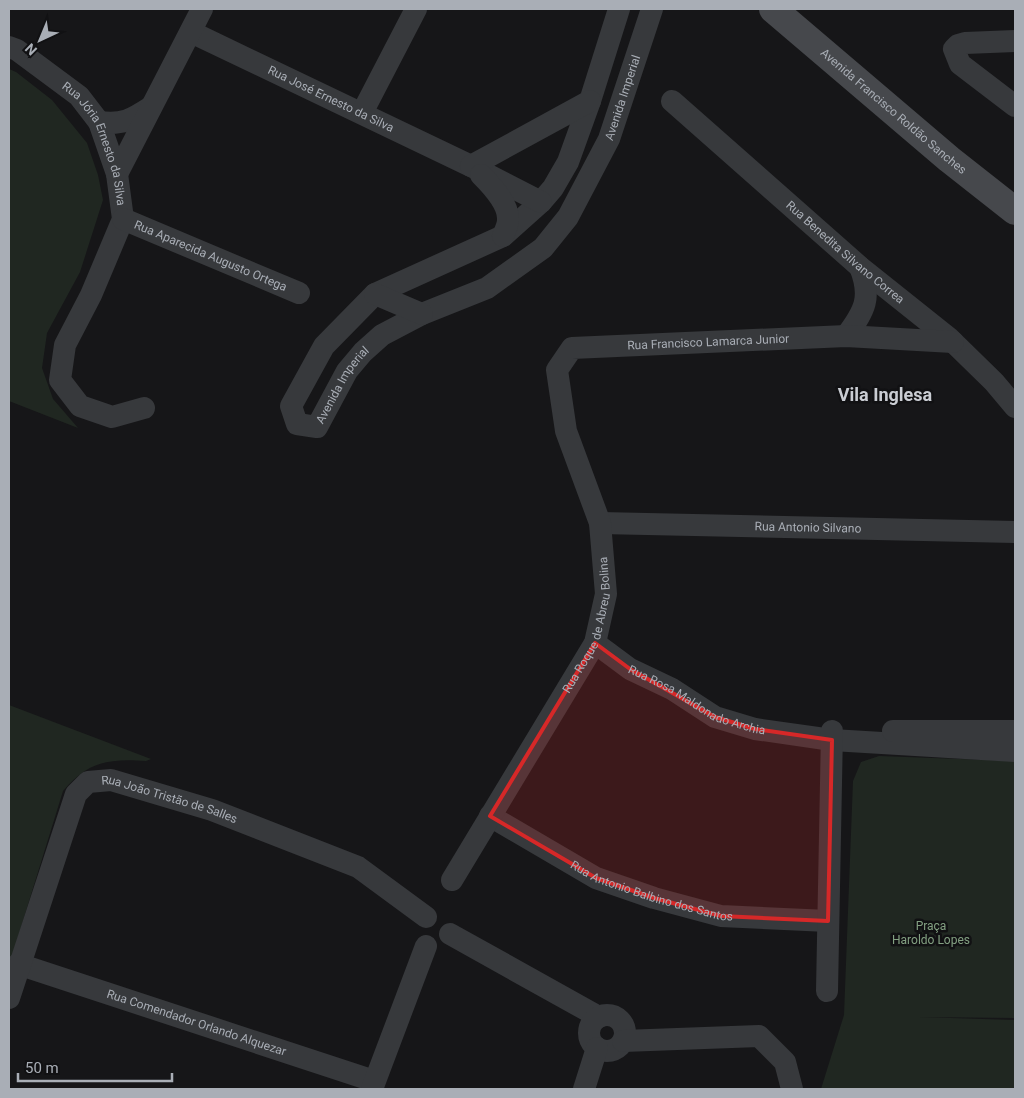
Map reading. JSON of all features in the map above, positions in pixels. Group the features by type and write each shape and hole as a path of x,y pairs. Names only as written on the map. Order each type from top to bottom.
{"street":[{"path":"117,174 202,9"},
{"path":"362,113 416,9"},
{"name":"Avenida Imperial","path":"619,9 590,101 568,162 553,188 541,202 503,236 375,294 324,346 291,406 297,424 318,427 347,370 382,335 422,314 487,288 543,248 568,217 609,139 652,9"},
{"name":"Avenida Francisco Roldão Sanches","path":"773,9 949,159 1015,211"},
{"name":"Rua José Ernesto da Silva","path":"191,32 362,113 541,202"},
{"path":"1015,41 965,43 954,49 960,64 1015,106"},
{"name":"Rua Jória Ernesto da Silva","path":"9,47 17,50 79,96 99,122 117,174 123,219 91,294 65,345 60,380 80,406 112,417 144,408"},
{"path":"471,166 590,101"},
{"name":"Rua Benedita Silvano Correa","path":"672,101 860,267 953,342 1015,407"},
{"path":"99,122 115,124 131,120 151,107"},
{"name":"Rua José Ernesto da Silva","path":"471,166 493,187 504,207 508,219 503,236"},
{"name":"Rua Aparecida Augusto Ortega","path":"123,219 299,293"},
{"path":"846,336 860,317 866,301 866,283 860,267"},
{"path":"375,294 422,314"},
{"name":"Rua Francisco Lamarca Junior","path":"572,348 846,336 953,342"},
{"name":"Rua Roque de Abreu Bolina","path":"452,880 595,643 606,594 600,523 566,431 557,370 572,348"},
{"name":"Rua Antonio Silvano","path":"600,523 1015,532"},
{"name":"Rua Rosa Maldonado Archia","path":"595,643 630,668 672,689 715,717 755,729 807,735 1015,751"},
{"name":"Rua Rosa Maldonado Archia","path":"832,736 1015,731"},
{"path":"827,991 832,736"},
{"name":"Rua João Tristão de Salles","path":"9,998 18,964 76,794 88,782 111,780 203,807 358,867 426,917"},
{"name":"Rua Antonio Balbino dos Santos","path":"490,816 596,878 654,898 722,916 828,921"},
{"path":"434,914 444,918 450,926 450,934 443,945 433,948 426,946 420,941 417,932 419,923 426,917 434,914"},
{"path":"450,934 599,1017"},
{"path":"373,1085 426,946"},
{"name":"Rua Comendador Orlando Alquezar","path":"18,964 373,1085"},
{"path":"608,1015 618,1019 625,1030 623,1041 614,1049 603,1050 597,1048 590,1039 589,1033 593,1022 599,1017 608,1015"},
{"path":"623,1041 759,1036 785,1062 792,1089"},
{"path":"584,1089 597,1048"}],"highlighted area":[{"path":"595,643 630,669 715,717 755,729 832,740 828,921 721,916 654,898 596,878 490,816"}],"green space":[{"path":"9,69 16,72 52,100 87,143 98,175 103,200 80,272 47,333 42,368 53,399 78,428 9,401"},
{"path":"9,705 151,759 146,761 121,760 100,764 81,774 63,791 9,966"},
{"name":"Praça Haroldo Lopes","path":"879,756 1015,761 1015,1018 919,1017 1015,1020 1015,1089 821,1089 844,1015 853,781 861,762"}],"district":[{"name":"Vila Inglesa","path":"885,395"}]}
